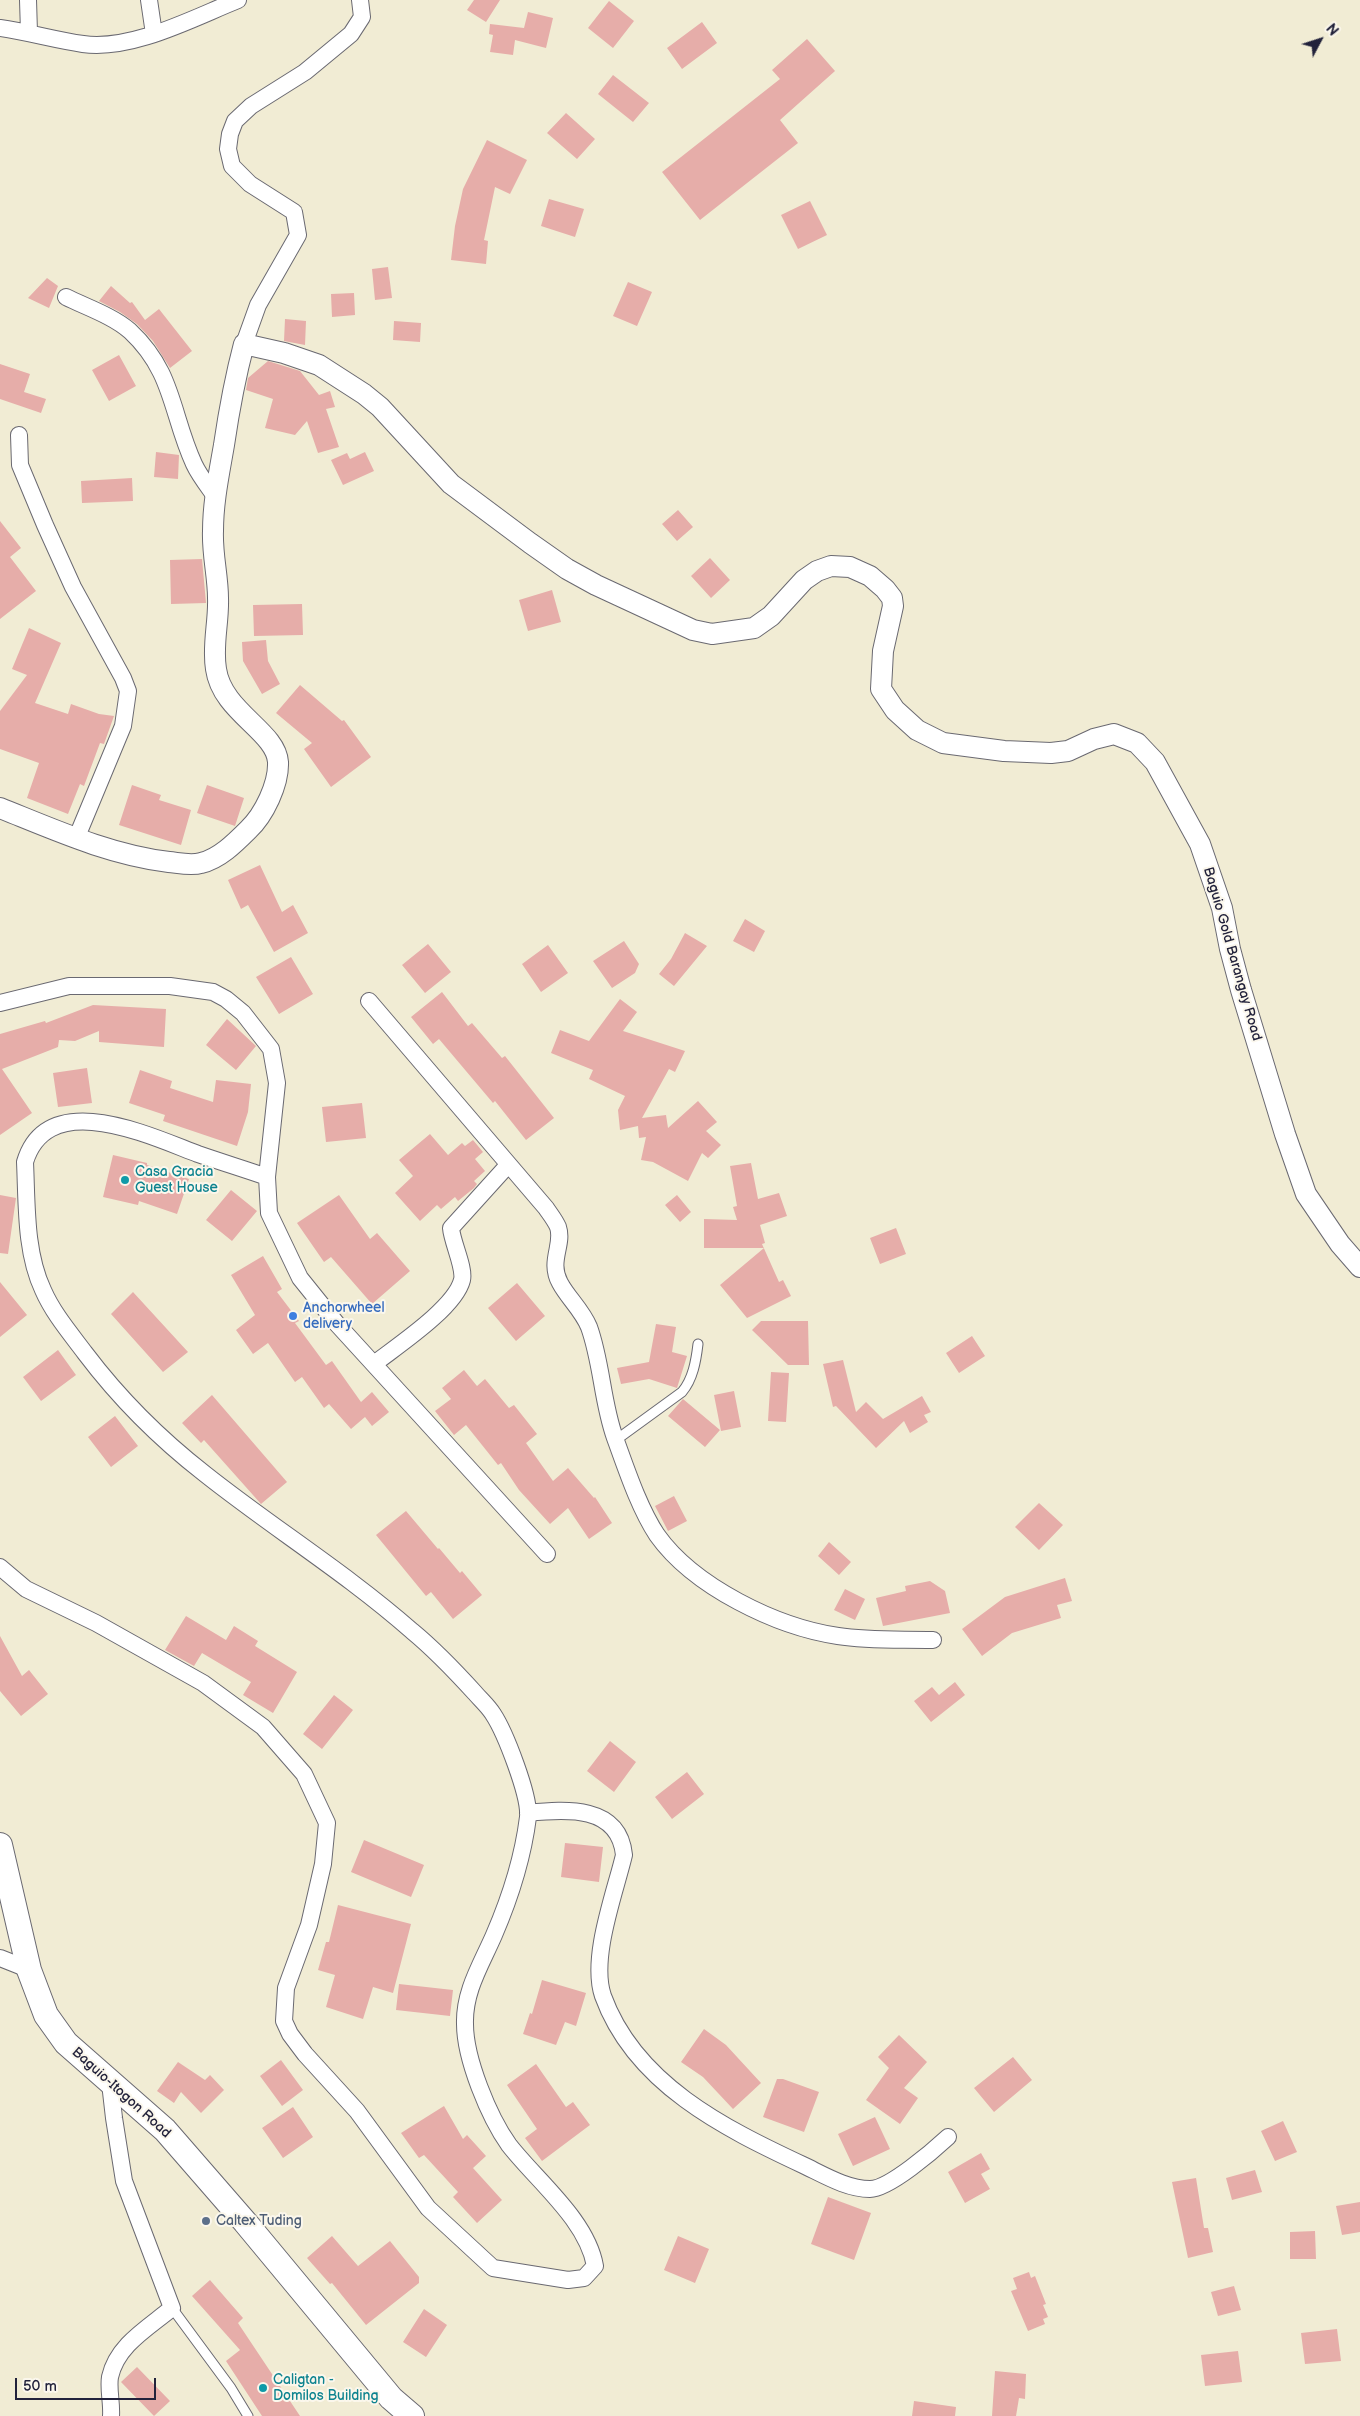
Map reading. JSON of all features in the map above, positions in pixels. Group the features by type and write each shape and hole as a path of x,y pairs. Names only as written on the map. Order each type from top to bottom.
{"main road":[{"name":"Baguio-Itogon Road","path":"0,1845 28,1969 46,2015 66,2043 165,2130 245,2222 391,2398 412,2416"}],"street":[{"path":"28,0 28,32"},
{"path":"149,0 154,34"},
{"path":"0,28 84,44 116,43 154,34 238,0"},
{"path":"0,808 76,839 121,852 158,861 200,864 215,858 234,844 256,822 276,778 278,761 273,746 231,704 224,693 216,671 214,650 218,596 213,533 215,496 235,377 244,344 258,305 298,235 294,212 250,184 232,166 228,149 230,134 235,121 251,106 305,72 351,34 362,17 360,0"},
{"path":"66,297 128,330 149,351 166,382 194,465 215,496"},
{"name":"Baguio Gold Barangay Road","path":"244,344 284,353 319,365 342,379 380,407 451,484 544,553 596,585 694,630 712,634 754,628 771,616 804,580 817,571 831,566 850,567 870,576 888,593 893,606 883,651 881,689 895,710 917,730 943,743 1004,751 1051,753 1068,751 1094,739 1114,734 1137,744 1155,762 1200,844 1222,908 1241,990 1284,1134 1306,1194 1340,1244 1360,1267"},
{"path":"19,435 20,465 44,525 73,587 123,678 128,691 123,726 76,839"},
{"path":"0,1003 69,986 133,984 170,986 213,992 226,999 243,1013 270,1049 277,1083 267,1176 269,1213 300,1278 337,1324 547,1554"},
{"path":"370,1001 546,1208 558,1228 559,1238 555,1255 555,1267 560,1282 588,1325 595,1346 603,1396 626,1469 656,1533 683,1564 709,1583 756,1610 800,1628 840,1637 933,1640"},
{"path":"0,1567 26,1589 96,1623 203,1683 262,1727 304,1774 327,1823 323,1864 309,1925 286,1988 284,2021 290,2034 305,2054 357,2111 428,2208 493,2268 568,2280 580,2280 594,2270 593,2253 561,2205 510,2145 490,2116 475,2075 464,2027 467,1994 511,1893 528,1813 517,1769 493,1714 441,1656 335,1567 204,1474 147,1424 100,1372 62,1322 42,1290 32,1257 25,1162 29,1150 37,1137 64,1124 95,1122 131,1129 267,1176"},
{"path":"374,1364 441,1311 454,1297 462,1279 451,1228 508,1165"},
{"path":"528,1813 560,1809 590,1814 608,1822 620,1837 624,1855 601,1944 603,1994 623,2036 674,2093 742,2137 852,2187 872,2190 878,2187 921,2161 948,2137"},
{"path":"0,1958 28,1969"},
{"path":"110,2083 124,2181 172,2308 125,2347 116,2359 110,2379 111,2416"}],"lane":[{"path":"616,1440 682,1392 688,1385 696,1359 698,1344"},
{"path":"172,2308 231,2388 248,2416"}],"building":[{"path":"474,0 500,0 486,22 467,10"},
{"path":"609,1 634,21 613,48 588,28"},
{"path":"528,12 553,18 546,48 515,40 513,55 490,52 493,35 489,34 490,24 524,28"},
{"path":"702,22 717,43 682,69 667,48"},
{"path":"807,39 835,71 780,120 798,143 700,220 662,172 780,79 772,70"},
{"path":"613,75 649,103 633,122 598,94"},
{"path":"566,113 595,139 577,159 547,133"},
{"path":"487,140 527,160 510,194 495,187 484,240 488,241 486,264 451,260 455,226 463,189"},
{"path":"549,199 584,209 575,237 541,226"},
{"path":"810,201 827,235 798,249 781,215"},
{"path":"388,267 392,298 375,300 372,269"},
{"path":"47,278 58,286 49,308 28,298"},
{"path":"628,282 652,292 637,326 613,316"},
{"path":"111,286 130,303 132,302 145,320 159,309 192,351 170,368 153,341 137,324 99,301"},
{"path":"354,293 355,315 332,317 331,294"},
{"path":"285,319 306,321 305,345 284,341"},
{"path":"394,321 421,323 420,342 393,340"},
{"path":"119,355 136,386 109,401 92,370"},
{"path":"268,361 300,371 319,395 330,391 335,407 326,409 339,447 318,453 307,421 295,435 265,428 273,399 246,390 248,378"},
{"path":"0,364 30,374 24,392 46,399 41,413 0,399"},
{"path":"156,452 179,455 178,479 154,477"},
{"path":"365,452 374,471 343,485 331,460 347,453 350,459"},
{"path":"132,478 133,501 82,503 81,481"},
{"path":"678,510 693,527 677,541 662,524"},
{"path":"0,521 21,548 10,557 36,591 0,619"},
{"path":"710,558 730,580 711,598 691,576"},
{"path":"202,559 206,603 171,604 170,560"},
{"path":"552,590 561,622 528,631 519,600"},
{"path":"302,604 303,635 254,636 253,605"},
{"path":"29,628 61,643 35,703 68,714 71,704 99,714 114,716 104,744 100,743 84,786 80,784 68,814 27,798 39,763 0,749 0,711 27,675 12,669"},
{"path":"266,640 268,661 280,684 262,694 243,661 242,642"},
{"path":"300,685 342,721 344,720 371,757 331,787 304,749 312,743 276,713"},
{"path":"132,785 161,795 159,800 191,810 181,845 119,825"},
{"path":"207,785 244,798 235,826 197,813"},
{"path":"260,865 282,912 293,905 308,933 274,952 248,905 241,909 228,880"},
{"path":"745,919 765,931 754,952 733,941"},
{"path":"685,933 707,946 674,986 659,974 671,959"},
{"path":"624,941 639,964 635,973 612,988 593,961"},
{"path":"428,944 451,972 425,993 402,965"},
{"path":"548,945 568,973 541,992 522,964"},
{"path":"291,957 313,994 279,1014 256,977"},
{"path":"442,992 468,1026 472,1023 502,1058 505,1056 554,1118 526,1140 495,1101 493,1103 439,1039 433,1044 411,1017"},
{"path":"620,999 637,1012 623,1031 685,1051 675,1072 669,1069 642,1118 666,1115 668,1128 698,1101 717,1122 706,1131 721,1145 708,1158 702,1153 688,1181 653,1162 641,1160 646,1137 639,1138 638,1126 620,1130 618,1110 625,1096 589,1079 593,1070 551,1053 560,1030 589,1041"},
{"path":"93,1005 166,1009 164,1047 99,1042 99,1031 75,1041 59,1040 58,1047 2,1069 32,1113 0,1135 0,1034 45,1021 46,1023"},
{"path":"227,1019 256,1046 236,1070 206,1045"},
{"path":"87,1068 92,1103 58,1107 53,1073"},
{"path":"140,1070 172,1081 170,1088 213,1102 216,1080 251,1084 248,1112 237,1146 163,1121 165,1115 129,1103"},
{"path":"362,1103 366,1138 326,1142 322,1107"},
{"path":"430,1134 448,1155 462,1143 465,1146 473,1140 483,1152 475,1159 485,1171 474,1181 477,1184 474,1188 458,1201 455,1197 441,1209 437,1205 420,1221 395,1193 413,1176 399,1160"},
{"path":"113,1155 147,1163 147,1165 189,1179 177,1214 139,1201 138,1205 103,1197"},
{"path":"751,1163 758,1199 779,1193 787,1216 760,1225 765,1243 762,1244 764,1248 704,1248 704,1219 737,1220 733,1207 737,1206 730,1166"},
{"path":"231,1190 257,1211 232,1241 206,1220"},
{"path":"0,1195 16,1198 8,1254 0,1253"},
{"path":"339,1195 370,1239 377,1233 410,1271 372,1304 331,1257 324,1262 297,1223"},
{"path":"677,1195 691,1212 680,1222 665,1205"},
{"path":"896,1228 906,1254 880,1264 870,1238"},
{"path":"764,1248 779,1282 783,1280 791,1296 747,1318 720,1285"},
{"path":"263,1256 282,1289 277,1292 299,1321 295,1323 326,1365 332,1361 361,1402 372,1392 389,1412 372,1426 365,1417 351,1429 329,1404 324,1408 302,1377 295,1382 268,1343 253,1354 236,1330 255,1315 231,1275"},
{"path":"0,1282 27,1315 0,1337"},
{"path":"517,1283 545,1316 516,1341 488,1308"},
{"path":"133,1292 188,1352 163,1372 111,1314"},
{"path":"761,1321 808,1321 809,1365 788,1365 752,1330"},
{"path":"656,1324 676,1327 672,1352 687,1356 677,1388 649,1379 621,1384 617,1368 649,1362"},
{"path":"972,1336 985,1356 959,1373 946,1353"},
{"path":"58,1350 76,1375 41,1401 23,1377"},
{"path":"843,1360 856,1412 866,1402 883,1419 922,1396 931,1412 924,1415 928,1422 910,1433 904,1421 876,1448 836,1406 833,1407 823,1364"},
{"path":"464,1370 477,1386 485,1379 509,1408 514,1405 537,1434 526,1443 553,1481 568,1468 595,1497 612,1523 589,1539 568,1508 550,1524 519,1490 501,1463 498,1465 466,1425 454,1435 435,1411 451,1399 442,1388"},
{"path":"771,1372 789,1373 786,1422 768,1421"},
{"path":"734,1391 741,1427 721,1431 714,1395"},
{"path":"212,1395 287,1482 261,1504 204,1440 201,1443 182,1423"},
{"path":"683,1399 720,1430 705,1447 668,1416"},
{"path":"115,1416 138,1446 111,1467 88,1437"},
{"path":"674,1496 687,1521 668,1531 655,1506"},
{"path":"1039,1503 1063,1525 1039,1550 1015,1527"},
{"path":"406,1511 438,1549 460,1573 462,1571 482,1595 453,1619 431,1592 426,1596 376,1535"},
{"path":"829,1542 851,1562 839,1575 818,1556"},
{"path":"1065,1578 1072,1601 1057,1605 1061,1618 1012,1633 982,1656 962,1629 1005,1597"},
{"path":"930,1581 945,1591 950,1613 883,1626 876,1598 906,1591 905,1586"},
{"path":"845,1589 865,1599 855,1620 834,1610"},
{"path":"186,1616 226,1640 234,1626 258,1641 255,1646 297,1672 273,1713 243,1695 251,1682 202,1653 194,1666 165,1650"},
{"path":"0,1636 22,1676 29,1670 48,1694 21,1716 0,1691"},
{"path":"955,1682 965,1695 931,1722 914,1701 932,1687 939,1695"},
{"path":"334,1695 353,1710 322,1749 303,1734"},
{"path":"610,1741 636,1762 614,1792 587,1771"},
{"path":"687,1772 704,1794 672,1819 655,1797"},
{"path":"364,1840 424,1865 411,1897 351,1872"},
{"path":"565,1843 603,1847 599,1882 561,1877"},
{"path":"338,1905 411,1924 393,1993 373,1987 363,2019 326,2007 335,1975 318,1970 326,1942 329,1942"},
{"path":"542,1980 586,1993 576,2026 565,2022 556,2045 523,2034 530,2013 532,2014"},
{"path":"399,1984 453,1990 450,2016 396,2010"},
{"path":"704,2029 726,2045 761,2083 733,2109 703,2077 681,2062"},
{"path":"899,2035 927,2062 904,2088 918,2098 900,2124 866,2100 889,2068 878,2057"},
{"path":"1013,2057 1032,2080 994,2112 974,2088"},
{"path":"281,2060 303,2090 282,2106 260,2076"},
{"path":"178,2062 205,2080 210,2075 224,2090 201,2113 181,2092 174,2103 157,2091"},
{"path":"536,2064 566,2107 573,2102 590,2125 542,2161 525,2138 537,2129 507,2085"},
{"path":"777,2079 783,2079 819,2092 804,2132 763,2117"},
{"path":"444,2106 463,2139 467,2135 486,2156 473,2168 502,2200 477,2223 453,2197 458,2192 424,2155 419,2158 401,2133"},
{"path":"293,2107 313,2137 283,2158 262,2128"},
{"path":"875,2117 890,2149 853,2166 838,2134"},
{"path":"1283,2121 1297,2152 1275,2161 1261,2131"},
{"path":"981,2153 990,2169 981,2174 990,2189 965,2203 948,2172"},
{"path":"1255,2170 1262,2192 1232,2200 1226,2178"},
{"path":"1196,2178 1204,2228 1208,2228 1213,2252 1188,2258 1172,2182"},
{"path":"828,2197 871,2213 854,2260 811,2244"},
{"path":"1360,2202 1360,2232 1342,2235 1336,2206"},
{"path":"1315,2231 1316,2259 1290,2259 1290,2232"},
{"path":"332,2236 358,2266 390,2241 419,2277 419,2283 366,2325 332,2283 330,2284 307,2258"},
{"path":"678,2236 709,2249 695,2283 664,2270"},
{"path":"1029,2272 1031,2278 1035,2276 1046,2304 1043,2305 1048,2317 1043,2319 1045,2324 1028,2331 1011,2291 1017,2289 1013,2278"},
{"name":"Caligtan - Domilos Building","path":"210,2280 243,2318 238,2323 300,2416 262,2416 226,2361 240,2350 192,2296"},
{"path":"1234,2286 1241,2310 1218,2316 1211,2292"},
{"path":"424,2309 447,2325 426,2357 403,2342"},
{"path":"1337,2329 1341,2361 1305,2364 1301,2333"},
{"path":"1238,2351 1242,2382 1205,2386 1201,2355"},
{"path":"137,2367 170,2401 154,2416 121,2382"},
{"path":"995,2371 1026,2374 1025,2399 1019,2398 1016,2416 992,2416"},
{"path":"914,2401 956,2407 955,2416 912,2416"}],"place":[{"name":"Casa Gracia Guest House","path":"125,1180"},
{"name":"Anchorwheel delivery","path":"293,1316"},
{"name":"Caltex Tuding","path":"206,2221"},
{"name":"Caligtan - Domilos Building","path":"263,2388"}]}
